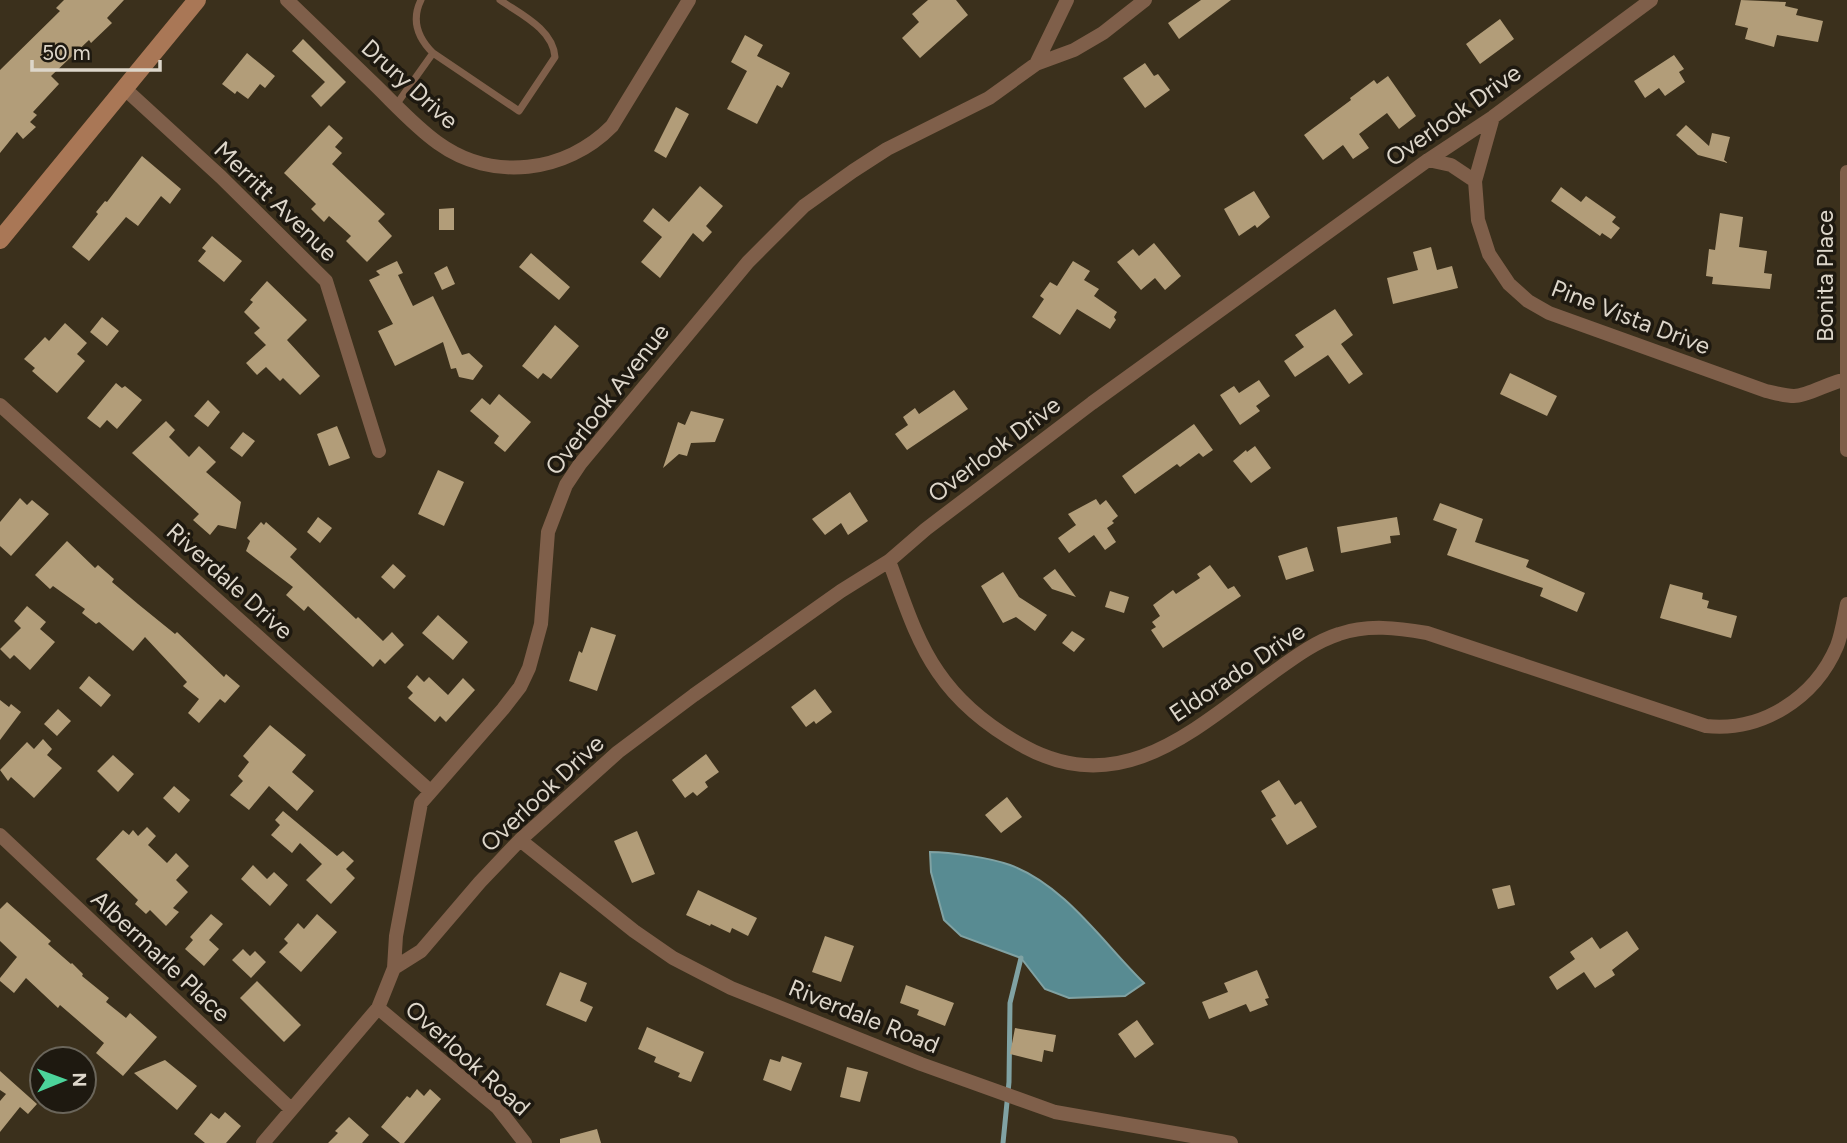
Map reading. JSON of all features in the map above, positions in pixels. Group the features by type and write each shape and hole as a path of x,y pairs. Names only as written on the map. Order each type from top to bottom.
{"street":[{"path":"0,240 197,0"},
{"name":"Drury Drive","path":"287,0 438,143 479,164 517,168 560,160 599,140 612,126 689,0"},
{"path":"1036,64 1067,0"},
{"name":"Overlook Avenue","path":"264,1143 378,1008 394,968 396,936 421,803 503,709 520,687 529,668 541,624 548,532 566,485 580,464 714,300 776,231 833,185 887,149 989,98 1036,64 1074,50 1103,33 1145,0"},
{"name":"Overlook Drive","path":"394,968 421,951 520,840 640,736 841,591 889,561 926,529 1092,403 1428,160 1493,117 1651,0"},
{"name":"Merritt Avenue","path":"125,89 221,177 326,281 379,451"},
{"name":"Pine Vista Drive","path":"1493,117 1475,181 1478,220 1496,268 1528,301 1549,313 1766,391 1792,396 1803,395 1847,379"},
{"path":"1428,160 1451,165 1475,181"},
{"name":"Bonita Place","path":"1847,172 1847,379"},
{"path":"1847,379 1847,450"},
{"name":"Riverdale Drive","path":"0,404 430,791"},
{"name":"Eldorado Drive","path":"889,561 909,614 938,672 967,706 1005,737 1039,755 1081,765 1109,765 1148,756 1183,738 1293,657 1341,633 1378,627 1427,633 1706,726 1737,727 1755,722 1789,705 1813,683 1837,645 1847,604"},
{"name":"Albermarle Place","path":"0,835 291,1109"},
{"name":"Riverdale Road","path":"520,840 663,951 732,988 933,1068 1055,1112 1231,1143"},
{"name":"Overlook Road","path":"378,1008 496,1107 526,1143"}],"lane":[{"path":"421,0 415,21 422,43 519,111 555,57 551,40 500,0"},
{"path":"396,105 433,53"}],"water":[{"path":"930,852 992,860 1030,874 1049,886 1083,917 1144,983 1125,996 1069,998 1045,989 1021,958 961,936 944,920 931,872"}],"building":[{"path":"64,0 124,0 107,18 112,23 91,43 89,40 51,76 59,84 33,112 37,115 30,122 36,127 23,139 17,132 0,153 0,70 60,11 56,8"},
{"path":"928,0 956,0 968,15 920,58 902,38 919,22 912,14"},
{"path":"1201,0 1231,0 1179,39 1168,23"},
{"path":"1741,0 1786,2 1785,6 1798,9 1796,15 1823,21 1818,42 1777,35 1774,47 1745,39 1748,28 1735,25"},
{"path":"1500,19 1514,39 1480,64 1466,44"},
{"path":"745,35 763,45 757,56 790,73 782,88 777,85 757,124 727,109 747,71 731,62"},
{"path":"303,39 346,82 321,107 311,96 325,82 292,51"},
{"path":"247,53 275,76 265,88 260,84 248,99 237,91 235,94 222,84"},
{"path":"1674,55 1684,69 1679,72 1685,82 1665,96 1659,88 1645,98 1634,81"},
{"path":"1145,63 1154,76 1158,74 1170,90 1145,108 1123,78"},
{"path":"1388,76 1416,116 1399,129 1387,113 1359,134 1369,148 1353,159 1343,145 1323,160 1304,135 1374,80 1377,84"},
{"path":"676,107 689,114 666,158 654,151"},
{"path":"329,125 343,138 335,147 342,153 332,164 385,214 378,221 392,236 367,262 346,241 351,236 329,216 324,222 311,209 316,204 284,173"},
{"path":"1686,125 1709,146 1712,133 1730,137 1724,160 1728,163 1698,155 1676,135"},
{"path":"142,156 181,189 170,204 161,196 138,226 126,217 89,261 72,247 98,214 96,212 107,202"},
{"path":"700,186 723,206 706,226 712,232 703,242 693,233 660,278 641,262 662,237 643,221 653,208 669,222"},
{"path":"1561,187 1581,202 1586,196 1616,217 1612,222 1620,228 1611,239 1602,233 1600,236 1551,201"},
{"path":"1254,191 1270,217 1257,228 1255,225 1239,236 1224,209"},
{"path":"454,208 454,230 439,230 439,209"},
{"path":"1720,213 1743,217 1739,247 1767,251 1764,273 1772,274 1770,289 1712,284 1713,277 1706,276 1709,249 1715,250"},
{"path":"212,236 242,261 224,282 198,261 206,251 202,248"},
{"path":"1154,243 1181,276 1165,290 1155,278 1141,290 1117,262 1133,249 1139,256"},
{"path":"1431,247 1437,270 1452,266 1458,288 1393,304 1387,278 1418,270 1413,252"},
{"path":"531,253 570,287 559,300 519,267"},
{"path":"397,261 403,273 398,275 413,306 433,296 462,355 469,353 483,366 473,380 459,377 456,368 451,369 443,342 395,366 378,331 393,324 369,280 380,275 376,271"},
{"path":"1073,261 1090,271 1084,280 1099,289 1094,296 1117,312 1114,317 1116,320 1110,329 1077,309 1060,335 1032,317 1044,299 1040,296 1050,282 1057,286"},
{"path":"447,266 455,284 442,290 434,273"},
{"path":"267,281 307,320 287,340 320,376 300,395 283,378 280,381 266,367 257,375 246,363 266,345 254,333 260,328 244,312 253,302 250,300"},
{"path":"1335,309 1353,335 1341,344 1363,374 1349,384 1328,355 1295,377 1284,361 1304,347 1295,335"},
{"path":"102,317 119,331 107,346 90,332"},
{"path":"65,323 87,343 77,354 85,361 57,393 32,371 35,368 24,359 45,337 49,341"},
{"path":"555,325 579,346 551,379 543,373 538,379 522,366"},
{"path":"1510,373 1557,396 1547,416 1500,394"},
{"path":"1259,380 1270,396 1256,406 1260,411 1240,425 1220,395 1234,386 1239,393"},
{"path":"116,383 122,388 125,386 142,400 117,429 107,420 100,428 87,418"},
{"path":"954,390 968,409 907,450 895,434 908,425 903,417 915,408 919,414"},
{"path":"499,394 531,422 505,452 494,443 499,436 470,411 482,398 490,405"},
{"path":"208,400 220,412 208,427 194,416"},
{"path":"691,411 724,419 715,442 691,443 687,456 679,454 663,468 678,422 685,425"},
{"path":"166,421 175,430 169,437 189,457 199,446 216,462 206,472 241,502 236,529 218,525 210,535 193,520 199,514 132,453"},
{"path":"1194,424 1213,450 1203,457 1199,453 1180,467 1177,464 1135,494 1122,476"},
{"path":"337,426 350,458 329,466 317,434"},
{"path":"243,432 255,441 242,457 230,448"},
{"path":"1255,446 1271,468 1251,483 1233,461"},
{"path":"438,470 464,482 444,526 418,514"},
{"path":"850,492 868,521 848,535 841,523 825,535 812,519"},
{"path":"20,498 27,505 32,500 49,514 11,556 0,546 0,522"},
{"path":"1096,499 1100,505 1106,500 1118,516 1107,528 1116,542 1105,550 1094,535 1069,553 1058,538 1076,525 1068,514"},
{"path":"1440,503 1483,519 1475,542 1529,560 1526,567 1585,593 1577,612 1540,596 1543,588 1447,555 1457,529 1433,520"},
{"path":"318,517 332,528 320,543 307,532"},
{"path":"1397,517 1400,535 1390,536 1391,543 1341,553 1337,527"},
{"path":"261,522 264,525 266,522 297,549 290,557 356,619 358,617 383,641 392,632 404,645 385,664 380,659 373,667 308,606 304,611 286,595 293,587 246,551 250,541 247,538"},
{"path":"67,541 95,568 98,565 114,579 112,582 138,604 175,634 177,632 224,677 226,674 240,686 225,703 220,699 199,723 188,713 199,699 183,686 187,682 145,637 133,651 99,622 96,624 82,613 85,609 53,586 50,589 35,575"},
{"path":"1307,547 1314,571 1286,580 1278,556"},
{"path":"393,564 406,576 394,589 381,577"},
{"path":"1210,565 1228,589 1234,586 1241,596 1163,648 1151,630 1156,627 1152,622 1160,616 1153,605 1173,590 1176,594 1200,578 1197,574"},
{"path":"1055,569 1076,597 1052,589 1043,578"},
{"path":"1003,572 1019,597 1047,615 1035,631 1016,617 1003,623 981,586"},
{"path":"1670,584 1703,593 1702,599 1709,601 1707,608 1737,616 1731,638 1660,618"},
{"path":"1110,591 1129,597 1124,613 1105,607"},
{"path":"27,606 46,622 40,629 55,642 30,670 14,655 10,659 0,649 21,628 14,621"},
{"path":"438,615 468,642 453,660 422,633"},
{"path":"591,627 616,635 597,691 569,681"},
{"path":"1072,631 1085,639 1074,652 1062,643"},
{"path":"417,675 424,682 429,677 448,695 463,678 475,690 446,722 440,716 435,722 408,698 413,693 407,687"},
{"path":"89,676 111,695 101,707 79,688"},
{"path":"815,689 832,712 816,724 814,721 806,727 791,707"},
{"path":"0,700 21,712 0,740"},
{"path":"58,709 71,721 57,736 44,724"},
{"path":"270,725 306,755 292,772 314,791 297,811 269,786 249,810 230,795 243,781 238,776 249,762 243,756"},
{"path":"43,739 52,749 47,755 62,768 34,798 11,777 8,781 0,770 27,742 34,749"},
{"path":"706,754 719,772 705,782 708,787 697,796 693,792 685,798 672,780"},
{"path":"113,755 134,774 118,792 97,771"},
{"path":"1279,780 1295,805 1301,801 1317,827 1287,845 1271,819 1276,816 1261,791"},
{"path":"174,786 190,800 179,813 163,798"},
{"path":"1007,797 1022,817 1001,833 985,815"},
{"path":"283,811 337,856 343,851 354,861 346,869 355,878 331,904 306,880 322,864 300,843 292,853 271,835 280,825 275,820"},
{"path":"147,827 156,836 148,845 167,863 176,853 189,866 176,880 188,892 173,908 179,912 166,926 150,910 146,914 135,904 138,900 96,859 123,830 129,835 133,830 138,836"},
{"path":"637,831 655,874 632,883 614,841"},
{"path":"253,865 267,879 274,872 288,885 270,906 241,879"},
{"path":"1510,885 1515,905 1498,909 1492,889"},
{"path":"698,890 757,918 748,936 732,928 730,933 686,915"},
{"path":"7,902 51,941 48,944 72,963 82,976 109,998 106,1002 126,1018 130,1013 157,1037 123,1076 98,1055 104,1043 60,1005 58,1008 26,978 14,993 0,981 17,957 0,941 0,909"},
{"path":"211,914 223,924 209,940 219,949 204,966 185,949 193,940 190,937"},
{"path":"317,914 337,932 301,972 279,952 288,943 284,939 298,923 304,929"},
{"path":"1627,931 1639,949 1612,970 1615,975 1595,988 1584,972 1557,990 1549,977 1575,959 1570,952 1592,937 1600,949"},
{"path":"825,936 854,946 841,982 812,972"},
{"path":"243,949 250,956 255,951 266,962 251,978 232,960"},
{"path":"1257,970 1269,998 1265,999 1268,1005 1250,1012 1246,1004 1209,1019 1202,1002 1228,992 1224,983"},
{"path":"560,972 587,983 580,1001 593,1007 586,1022 546,1005"},
{"path":"257,981 301,1025 284,1042 240,998"},
{"path":"906,985 954,1003 945,1026 917,1015 919,1010 900,1003"},
{"path":"1137,1020 1154,1044 1135,1058 1118,1034"},
{"path":"647,1027 704,1052 691,1082 678,1077 680,1073 654,1062 656,1057 638,1049"},
{"path":"1015,1028 1056,1035 1053,1052 1044,1050 1042,1062 1010,1054"},
{"path":"782,1056 802,1063 791,1091 763,1080 770,1059 780,1062"},
{"path":"165,1060 197,1086 177,1110 134,1073"},
{"path":"847,1067 868,1072 860,1102 840,1097"},
{"path":"0,1071 28,1096 28,1114 20,1107 0,1132 0,1101 6,1094 0,1090"},
{"path":"417,1089 424,1096 430,1089 441,1099 404,1143 400,1143 381,1127 407,1096 410,1098"},
{"path":"225,1112 241,1126 226,1143 205,1143 194,1134 211,1113 219,1119"},
{"path":"349,1117 369,1135 362,1143 328,1143 338,1133 335,1131"},
{"path":"597,1129 601,1143 560,1143 560,1139"}],"waterway":[{"path":"1003,1143 1009,1082 1010,1003 1021,958"}]}
